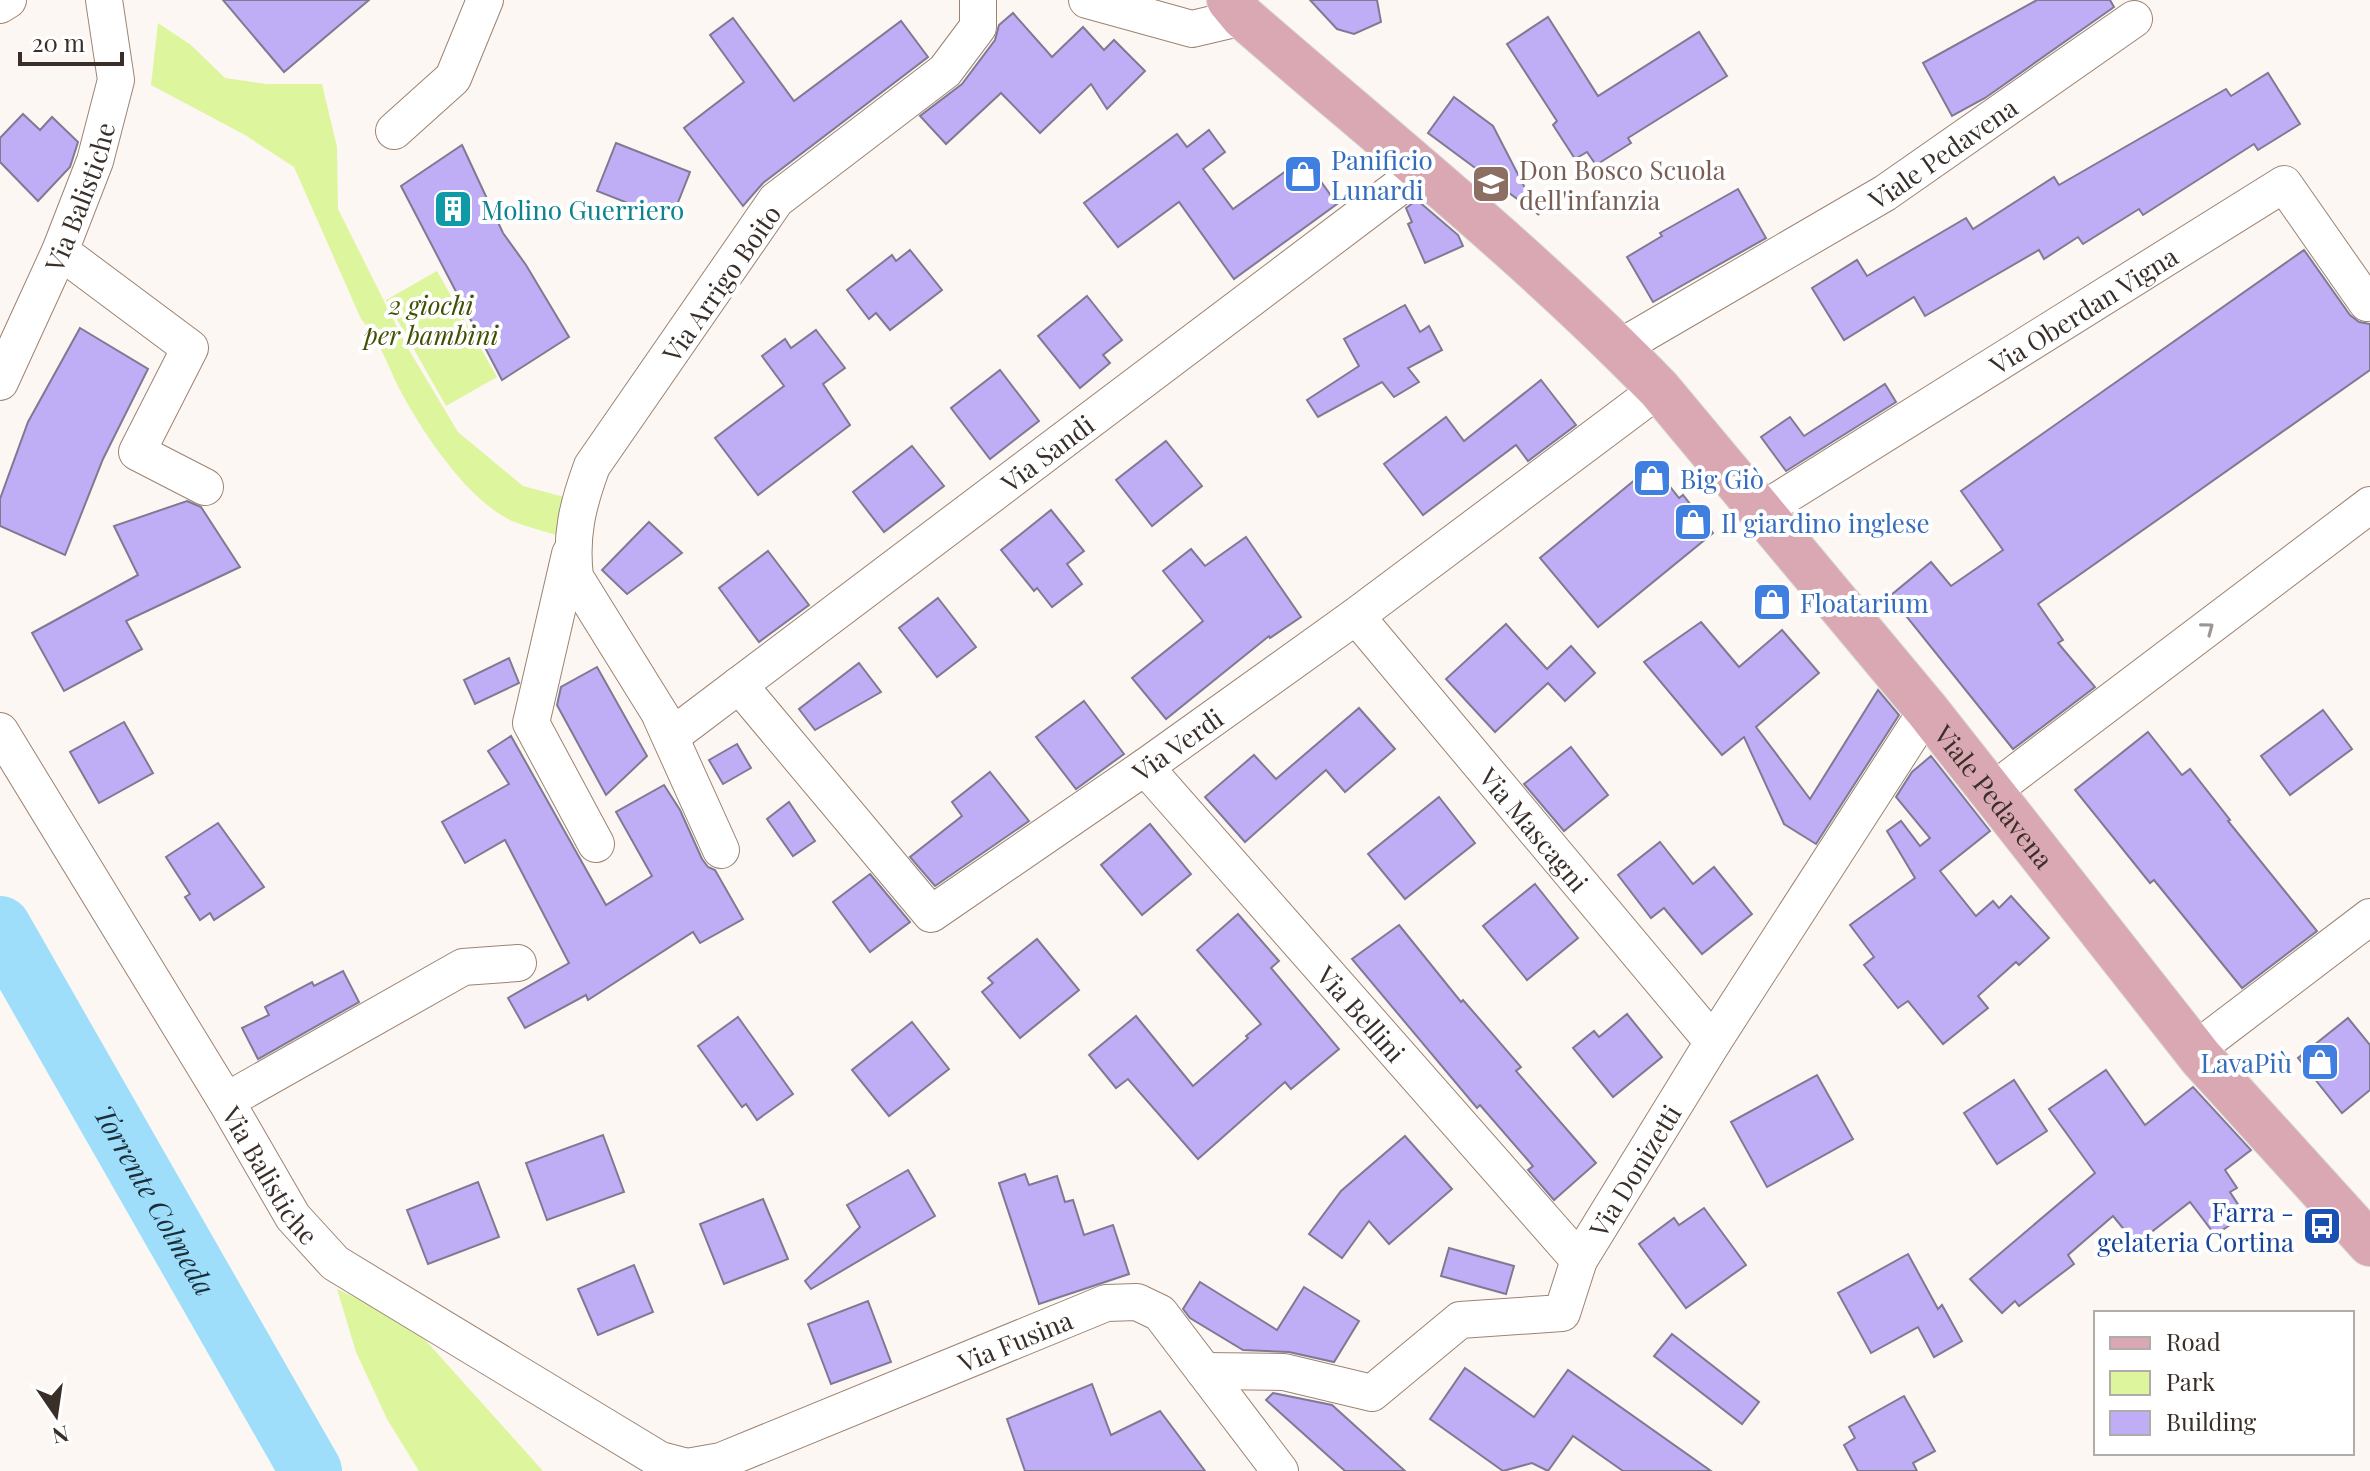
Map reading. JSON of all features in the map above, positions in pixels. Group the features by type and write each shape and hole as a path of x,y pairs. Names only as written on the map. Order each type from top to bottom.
{"main road":[{"name":"Viale Pedavena","path":"1236,8 1420,171 1480,218 1659,389 1927,710 2195,1050 2370,1244"}],"street":[{"path":"0,5 8,0"},
{"name":"Via Balistiche","path":"0,382 60,251 95,161 116,80 104,0"},
{"path":"394,131 453,78 485,0"},
{"name":"Via Arrigo Boito","path":"721,850 667,726 575,577 572,553 577,507 592,466 776,200 945,71 978,27 978,0"},
{"path":"1087,0 1192,29 1236,8"},
{"name":"Viale Pedavena","path":"1619,348 1885,193 2134,19"},
{"name":"Via Sandi","path":"667,726 739,685 1420,171"},
{"name":"Via Oberdan Vigna","path":"1761,511 2284,184 2367,303"},
{"path":"60,251 190,348 137,452 205,487"},
{"name":"Via Verdi","path":"739,685 931,914 1145,767 1356,616 1659,389"},
{"path":"1991,792 2370,505"},
{"name":"Via Arrigo Boito","path":"574,537 531,723 596,844"},
{"name":"Via Mascagni","path":"1356,616 1713,1042"},
{"name":"Via Donizetti","path":"1204,1371 1284,1372 1372,1393 1460,1320 1562,1313 1579,1260 1713,1042 1927,710"},
{"name":"Via Balistiche","path":"0,731 226,1101 293,1217 335,1263 660,1460 687,1469"},
{"name":"Via Bellini","path":"1145,767 1579,1260"},
{"path":"2195,1050 2370,917"},
{"path":"226,1101 463,967 518,963"},
{"name":"Via Fusina","path":"687,1469 721,1461 1106,1303 1137,1302 1160,1313 1280,1471"}],"green space":[{"path":"158,23 191,45 225,78 266,84 322,84 337,147 338,209 406,345 458,432 523,486 572,499 560,536 512,521 495,511 463,482 434,445 361,319 294,167 245,135 151,85"},
{"name":"2 giochi per bambini","path":"437,271 497,377 446,406 386,300"},
{"path":"337,1289 409,1322 543,1471 419,1471 387,1419 356,1352"}],"building":[{"path":"223,0 369,0 284,72"},
{"path":"1310,0 1377,0 1381,22 1354,34 1337,29"},
{"path":"2037,0 2110,0 2114,7 1985,98 1952,116 1923,63"},
{"path":"1013,13 1052,57 1083,27 1104,50 1114,40 1145,71 1107,109 1091,84 1040,133 1001,93 946,144 920,116 962,84 995,40 999,25"},
{"path":"1548,17 1598,96 1699,32 1727,76 1628,138 1631,143 1596,165 1587,152 1575,159 1553,125 1557,121 1507,44"},
{"path":"733,18 794,101 901,21 928,57 763,183 743,206 684,128 744,82 710,35"},
{"path":"2268,73 2300,124 2258,150 2254,144 2143,215 2139,209 2083,244 2078,237 2044,259 2039,250 1925,316 1914,297 1844,340 1812,288 1857,260 1867,276 1966,218 1973,229 2054,177 2059,185 2226,89 2231,96"},
{"path":"1454,97 1493,126 1539,215 1428,133"},
{"path":"23,114 40,130 52,117 78,142 70,167 38,201 0,162 0,138"},
{"path":"1209,130 1225,152 1203,169 1233,209 1304,158 1337,204 1234,279 1179,202 1118,247 1084,203 1177,134 1187,147"},
{"path":"616,143 690,172 671,220 597,191"},
{"path":"462,145 503,233 569,337 502,380 401,186"},
{"path":"1738,189 1766,238 1653,302 1627,257 1662,236 1660,233"},
{"path":"1417,200 1458,235 1463,246 1425,263 1408,224 1412,222 1406,208"},
{"path":"910,250 942,290 890,330 876,313 869,319 847,290 892,255 896,261"},
{"path":"2304,250 2350,315 2359,322 2370,324 2370,370 2038,604 2063,640 2058,643 2095,687 2013,749 1890,596 1931,562 1951,586 2003,550 1961,491"},
{"path":"1087,296 1122,340 1103,355 1110,363 1080,388 1038,336"},
{"path":"1405,305 1420,332 1429,326 1442,350 1408,368 1419,382 1394,397 1382,382 1318,417 1307,400 1359,366 1344,339"},
{"path":"80,328 148,369 103,459 65,555 0,526 0,499 28,422"},
{"path":"816,330 845,368 823,384 850,425 758,495 715,438 784,386 762,356 785,339 791,348"},
{"path":"1000,370 1039,421 990,459 951,408"},
{"path":"1541,380 1576,425 1528,461 1516,445 1423,515 1384,464 1446,417 1464,441"},
{"path":"1885,384 1896,402 1786,471 1761,437 1790,417 1804,436"},
{"path":"1166,441 1202,486 1152,526 1116,480"},
{"path":"912,446 944,486 884,532 853,492"},
{"path":"1653,465 1679,498 1683,495 1713,533 1598,627 1540,558"},
{"path":"187,501 201,507 240,567 126,621 142,649 64,691 32,633 138,575 114,526"},
{"path":"1051,510 1084,551 1067,564 1082,584 1052,607 1037,588 1034,591 1001,550"},
{"path":"649,522 682,553 627,594 602,570"},
{"path":"1246,537 1301,617 1269,636 1166,719 1132,678 1203,621 1163,571 1191,549 1205,566"},
{"path":"768,551 809,605 759,642 719,588"},
{"path":"938,598 976,647 937,677 899,628"},
{"path":"1701,622 1739,667 1782,630 1819,673 1756,727 1810,799 1878,690 1899,715 1816,844 1784,824 1744,737 1722,755 1644,662"},
{"path":"1506,624 1547,669 1571,646 1595,673 1565,701 1548,683 1495,732 1446,679"},
{"path":"509,658 519,683 475,704 464,680"},
{"path":"859,663 881,692 815,730 799,709"},
{"path":"597,667 647,756 606,795 557,705 561,687"},
{"path":"1084,701 1124,754 1076,789 1036,737"},
{"path":"1359,708 1395,749 1345,792 1326,770 1245,842 1205,797 1254,755 1276,779"},
{"path":"2323,710 2352,749 2290,795 2261,756"},
{"path":"124,722 153,773 99,803 70,752"},
{"path":"2148,732 2182,775 2190,769 2317,931 2242,988 2154,880 2150,883 2075,790"},
{"path":"511,736 606,905 652,876 616,812 664,785 680,810 702,859 715,870 743,919 700,943 693,932 588,1000 586,995 525,1028 508,998 569,963 505,840 465,863 442,822 509,784 488,751"},
{"path":"737,744 751,768 723,784 709,760"},
{"path":"1571,747 1608,795 1564,831 1524,784"},
{"path":"1931,756 1990,831 1940,871 1976,916 1993,901 1999,908 2011,896 2049,938 1978,996 1988,1008 1943,1044 1908,1001 1898,1008 1864,965 1874,957 1850,925 1915,878 1887,831 1901,821 1920,846 1930,838 1896,797 1912,772"},
{"path":"990,772 1029,821 935,886 910,857 962,816 952,802"},
{"path":"1439,797 1475,843 1405,899 1368,854"},
{"path":"789,802 815,841 793,856 767,819"},
{"path":"218,823 264,887 214,920 210,913 200,920 185,897 190,894 166,857"},
{"path":"1150,824 1191,874 1142,915 1101,865"},
{"path":"1660,842 1693,884 1714,867 1752,914 1702,954 1664,908 1651,918 1618,875"},
{"path":"870,874 910,922 870,952 833,902"},
{"path":"1535,884 1578,938 1527,980 1483,926"},
{"path":"1238,914 1279,961 1271,968 1339,1049 1291,1089 1285,1082 1198,1159 1128,1079 1116,1088 1089,1055 1136,1016 1193,1086 1248,1038 1246,1036 1261,1024 1197,950"},
{"path":"1399,925 1461,1002 1463,1000 1521,1067 1516,1071 1596,1163 1554,1200 1528,1170 1533,1166 1480,1105 1477,1108 1352,959"},
{"path":"1037,939 1079,990 1020,1038 982,992 993,983 988,978"},
{"path":"343,971 359,1002 258,1059 242,1028 269,1015 265,1007 312,982 314,986"},
{"path":"1627,1014 1662,1057 1613,1097 1573,1048 1594,1031 1599,1037"},
{"path":"738,1017 793,1094 757,1120 746,1104 742,1107 698,1046"},
{"path":"2348,1018 2370,1045 2370,1090 2342,1113 2298,1058"},
{"path":"912,1022 949,1069 889,1116 852,1070"},
{"path":"2106,1070 2145,1125 2193,1087 2251,1150 2225,1170 2237,1188 2230,1192 2245,1215 2215,1235 2190,1202 2136,1244 2113,1216 2068,1255 2074,1264 2019,1306 2015,1301 2002,1313 1970,1279 2095,1173 2049,1109"},
{"path":"1817,1075 1853,1139 1767,1187 1731,1122"},
{"path":"2014,1080 2047,1131 1997,1164 1964,1113"},
{"path":"603,1135 624,1192 547,1220 526,1163"},
{"path":"1405,1136 1452,1189 1389,1244 1369,1221 1342,1258 1309,1234 1341,1191"},
{"path":"908,1170 935,1216 811,1289 805,1281 860,1227 847,1205"},
{"path":"1025,1174 1029,1185 1057,1176 1065,1202 1073,1200 1084,1235 1113,1225 1129,1274 1039,1304 999,1183"},
{"path":"478,1182 499,1237 428,1264 407,1210"},
{"path":"763,1199 788,1259 724,1284 700,1224"},
{"path":"1704,1208 1746,1265 1686,1308 1639,1244 1674,1218 1679,1225"},
{"path":"1449,1248 1514,1266 1506,1294 1441,1276"},
{"path":"1908,1254 1938,1309 1942,1305 1962,1341 1934,1357 1918,1327 1871,1353 1838,1293"},
{"path":"634,1265 653,1312 598,1335 578,1289"},
{"path":"1200,1282 1277,1330 1304,1287 1359,1321 1334,1362 1289,1352 1243,1350 1190,1318 1183,1309"},
{"path":"868,1301 891,1362 831,1384 808,1324"},
{"path":"1672,1334 1759,1402 1742,1424 1654,1356"},
{"path":"1465,1368 1534,1417 1568,1370 1711,1471 1623,1471 1573,1436 1548,1471 1532,1463 1503,1471 1430,1419"},
{"path":"1092,1384 1111,1435 1160,1411 1205,1471 1025,1471 1007,1419"},
{"path":"1273,1393 1332,1405 1405,1471 1345,1471 1266,1400"},
{"path":"1904,1396 1935,1451 1913,1463 1917,1471 1858,1471 1844,1445 1855,1438 1849,1427"}],"waterway":[{"name":"Torrente Colmeda","path":"0,927 311,1471"}],"place":[{"name":"Panificio Lunardi","path":"1303,174"},
{"name":"Don Bosco Scuola dell'infanzia","path":"1491,184"},
{"name":"Molino Guerriero","path":"453,209"},
{"name":"Big Giò","path":"1652,478"},
{"name":"Il giardino inglese","path":"1693,522"},
{"name":"Floatarium","path":"1772,602"},
{"name":"LavaPiù","path":"2320,1062"},
{"name":"Farra - gelateria Cortina","path":"2322,1226"}]}
